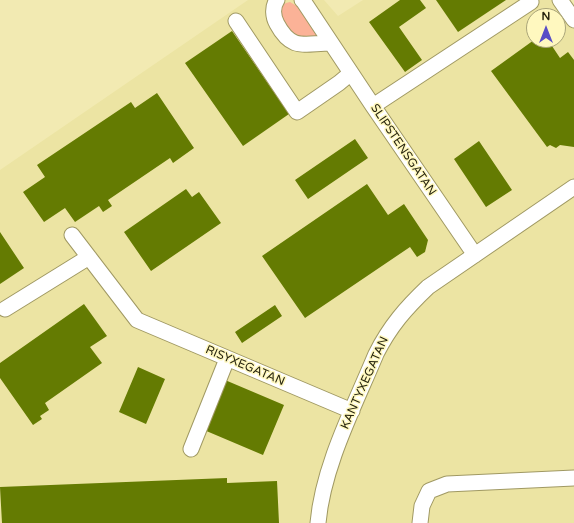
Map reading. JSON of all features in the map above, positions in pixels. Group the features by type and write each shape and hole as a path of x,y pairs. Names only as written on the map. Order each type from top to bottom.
{"street":[{"path":"277,0 274,7 274,20 287,40 292,43 300,44 332,43"},
{"name":"SLIPSTENSGATAN","path":"302,0 475,255"},
{"path":"560,0 574,20"},
{"path":"373,106 532,2"},
{"path":"236,21 297,112 352,74"},
{"name":"KANTYXEGATAN","path":"318,523 323,490 332,461 379,349 394,323 408,306 428,287 574,187"},
{"path":"6,309 89,257 72,235"},
{"name":"RISYXEGATAN","path":"89,257 137,320 352,411"},
{"path":"191,449 227,359"},
{"path":"420,523 422,506 429,491 447,484 574,478"}],"shaded area":[{"path":"248,0 324,0 338,16 363,0 553,0 559,8 526,8 526,48 566,48 566,18 574,29 574,523 0,523 0,170"},
{"path":"290,2 300,8 319,37 300,39 295,37 282,21 280,7"}],"building":[{"path":"400,0 420,0 426,8 399,27 422,60 405,72 369,22"},
{"path":"436,0 506,0 458,32"},
{"path":"232,31 289,114 243,146 185,63"},
{"path":"526,46 526,48 553,48 560,58 568,52 574,60 574,147 560,145 556,148 550,145 547,147 491,71"},
{"path":"157,93 194,148 173,163 170,158 108,200 112,206 103,212 99,206 75,222 65,208 44,222 23,192 45,177 37,165 131,102 135,108"},
{"path":"355,139 368,158 308,199 295,180"},
{"path":"479,141 512,190 486,207 454,159"},
{"path":"367,184 388,215 404,204 428,240 425,252 417,257 410,247 305,318 262,256"},
{"path":"186,189 192,197 199,192 221,223 151,271 124,232"},
{"path":"0,232 24,268 0,284"},
{"path":"84,304 107,336 90,347 102,363 45,403 49,410 40,416 42,419 33,425 0,378 0,363"},
{"path":"275,305 282,316 242,343 235,332"},
{"path":"138,367 165,379 146,424 119,412"},
{"path":"225,380 284,405 263,455 204,430"},
{"path":"227,478 227,483 277,481 279,523 2,523 0,487"}]}
